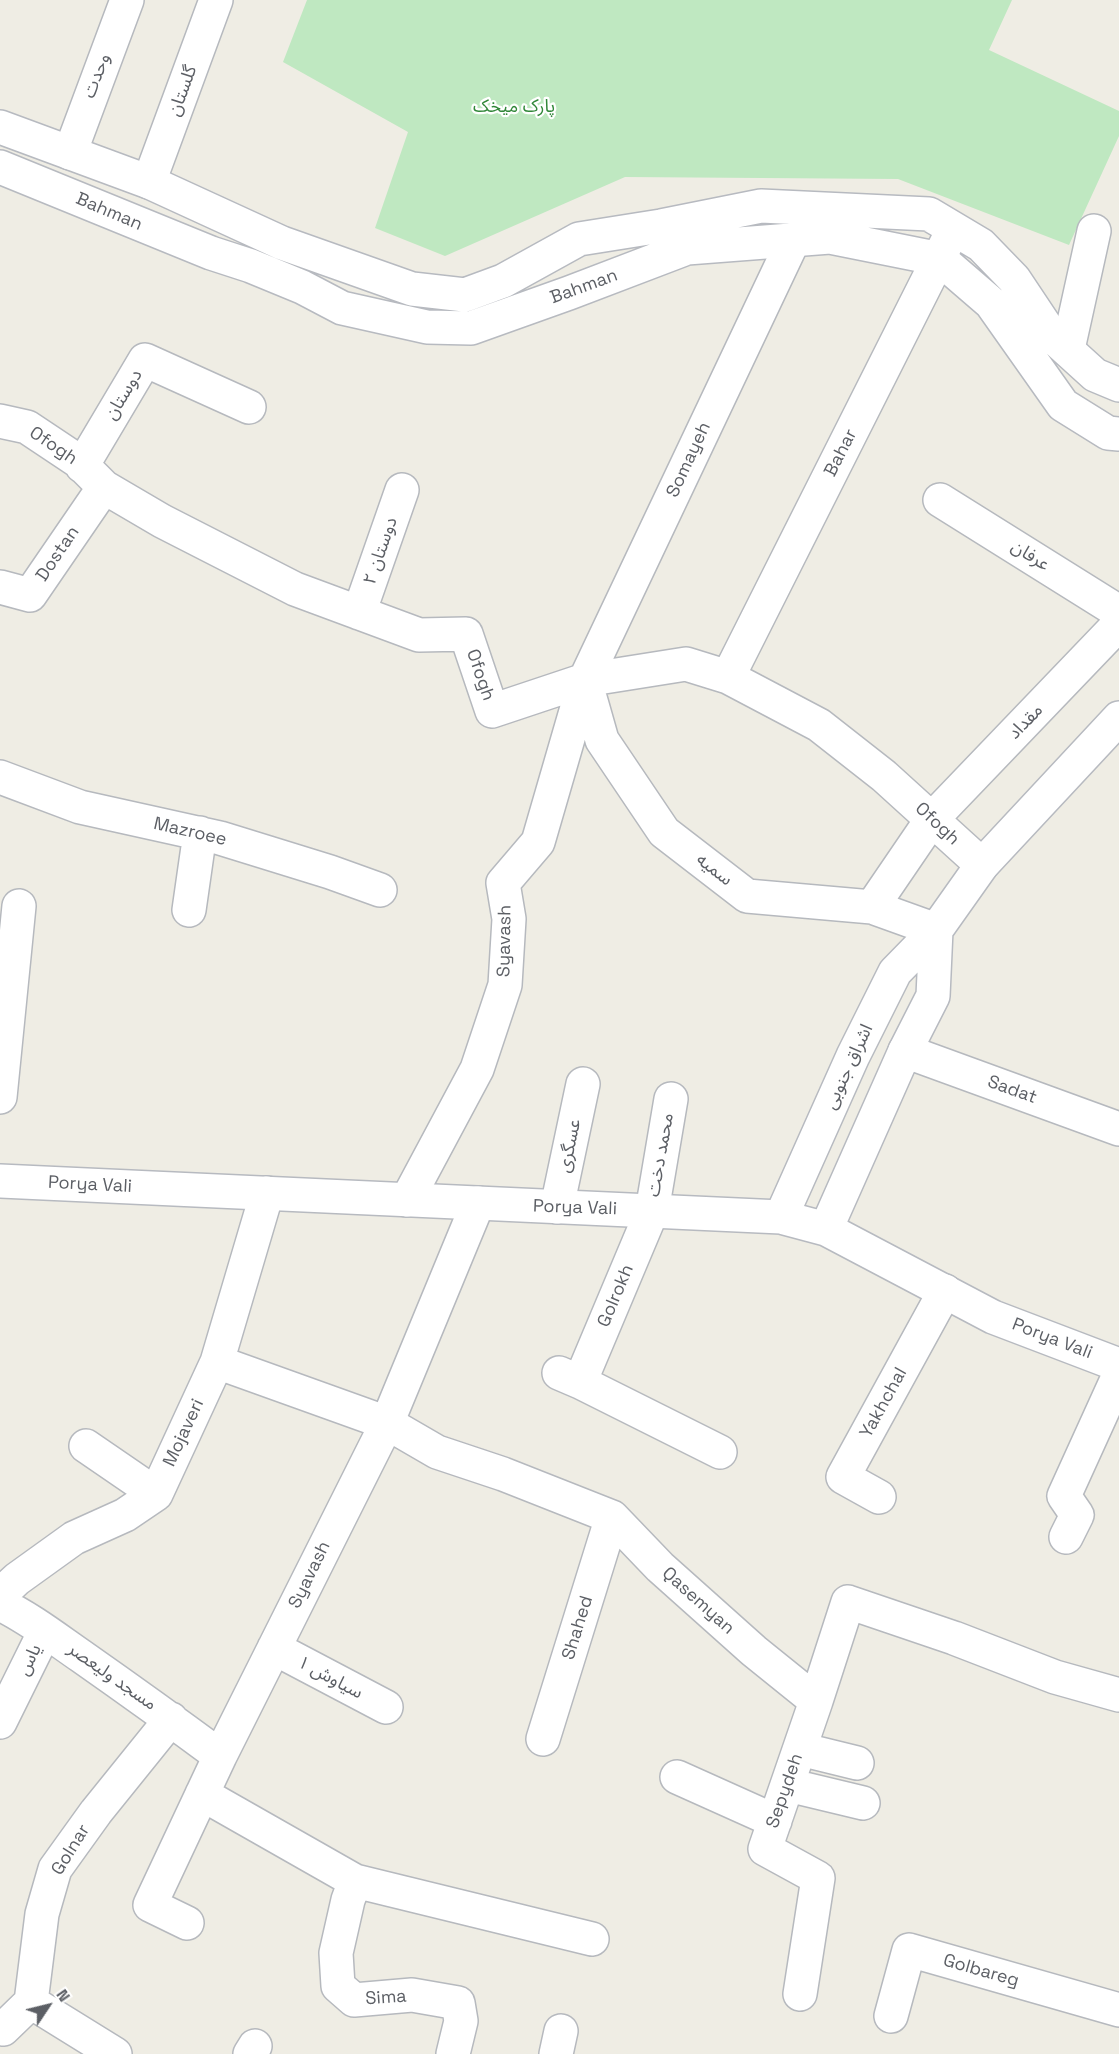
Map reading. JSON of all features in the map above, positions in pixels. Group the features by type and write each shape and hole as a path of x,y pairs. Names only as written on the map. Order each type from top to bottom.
{"street":[{"name":"وحدت","path":"70,153 127,0"},
{"name":"گلستان","path":"149,182 216,0"},
{"path":"0,127 149,182 282,243 411,289 465,295 503,281 579,239 661,226 761,206 929,214 981,245 1014,279 1052,336 1095,375 1119,385"},
{"name":"Bahman","path":"0,167 192,246 251,266 302,287 342,308 427,327 471,328 687,248 830,237 940,259 991,303 1063,405 1108,433 1119,434"},
{"name":"Bahar","path":"728,677 954,229"},
{"path":"1068,349 1094,231"},
{"name":"Somayeh","path":"585,680 794,239"},
{"name":"دوستان","path":"93,476 145,360 249,407"},
{"name":"Ofogh","path":"0,421 27,427 93,476 162,521 295,589 419,635 466,634 492,711 585,680 686,664 728,677 819,725 884,776 982,866"},
{"name":"Dostan","path":"0,587 30,595 93,476"},
{"name":"دوستان ۲","path":"359,613 402,490"},
{"name":"عرفان","path":"940,500 1119,612"},
{"name":"مقداد","path":"872,907 932,819 1119,624"},
{"name":"سمیه","path":"585,680 602,740 664,832 747,896 872,907 936,930"},
{"name":"Syavash","path":"407,1200 477,1069 505,985 509,919 503,883 538,842 585,680"},
{"name":"اشراق جنوبی","path":"781,1216 853,1056 895,972 936,930 982,866 1119,718"},
{"name":"Mazroee","path":"0,777 80,807 200,833 330,872 380,890"},
{"path":"189,910 200,833"},
{"path":"0,1096 20,906"},
{"path":"826,1230 905,1051 933,996 936,930"},
{"name":"Sadat","path":"905,1051 1119,1129"},
{"name":"عسگری","path":"557,1207 583,1084"},
{"name":"محمد دخت","path":"652,1211 671,1099"},
{"name":"Porya Vali","path":"0,1181 781,1216 826,1230 993,1317 1119,1365"},
{"name":"Mojaveri","path":"156,1494 217,1362 267,1193"},
{"name":"Syavash","path":"187,1923 150,1905 220,1756 387,1423 478,1203"},
{"name":"Golrokh","path":"652,1211 569,1377 720,1452"},
{"name":"Yakhchal","path":"879,1497 843,1477 945,1292"},
{"name":"Qasemyan","path":"217,1362 387,1423 437,1452 503,1474 612,1518 669,1575 754,1652 816,1701"},
{"path":"1066,1537 1077,1515 1064,1496 1119,1375"},
{"path":"0,1595 17,1579 74,1538 125,1515 156,1494 86,1446"},
{"name":"Shahed","path":"543,1739 612,1518"},
{"path":"816,1701 848,1602 954,1638 1055,1677 1119,1695"},
{"name":"مسجد ولیعصر","path":"0,1604 17,1612 45,1631 220,1756"},
{"name":"یاس","path":"0,1722 45,1631"},
{"name":"سیاوش ۱","path":"274,1648 386,1707"},
{"name":"Sepydeh","path":"800,1994 818,1878 765,1849 816,1701"},
{"name":"Golnar","path":"31,2002 42,1914 55,1869 96,1812 171,1719"},
{"path":"800,1749 857,1763"},
{"path":"677,1777 776,1821"},
{"path":"788,1785 863,1803"},
{"path":"202,1794 355,1881 592,1939"},
{"name":"Sima","path":"355,1881 348,1900 336,1953 338,1986 354,2000 412,1995 458,2003 461,2021 453,2054"},
{"name":"Golbareg","path":"891,2016 909,1950 1119,2010"},
{"path":"0,2027 3,2029 31,2002 115,2054"}],"green space":[{"name":"پارک میخک","path":"307,0 1012,0 989,50 1119,111 1119,136 1069,245 898,179 625,177 445,256 375,228 408,132 283,62"}]}
